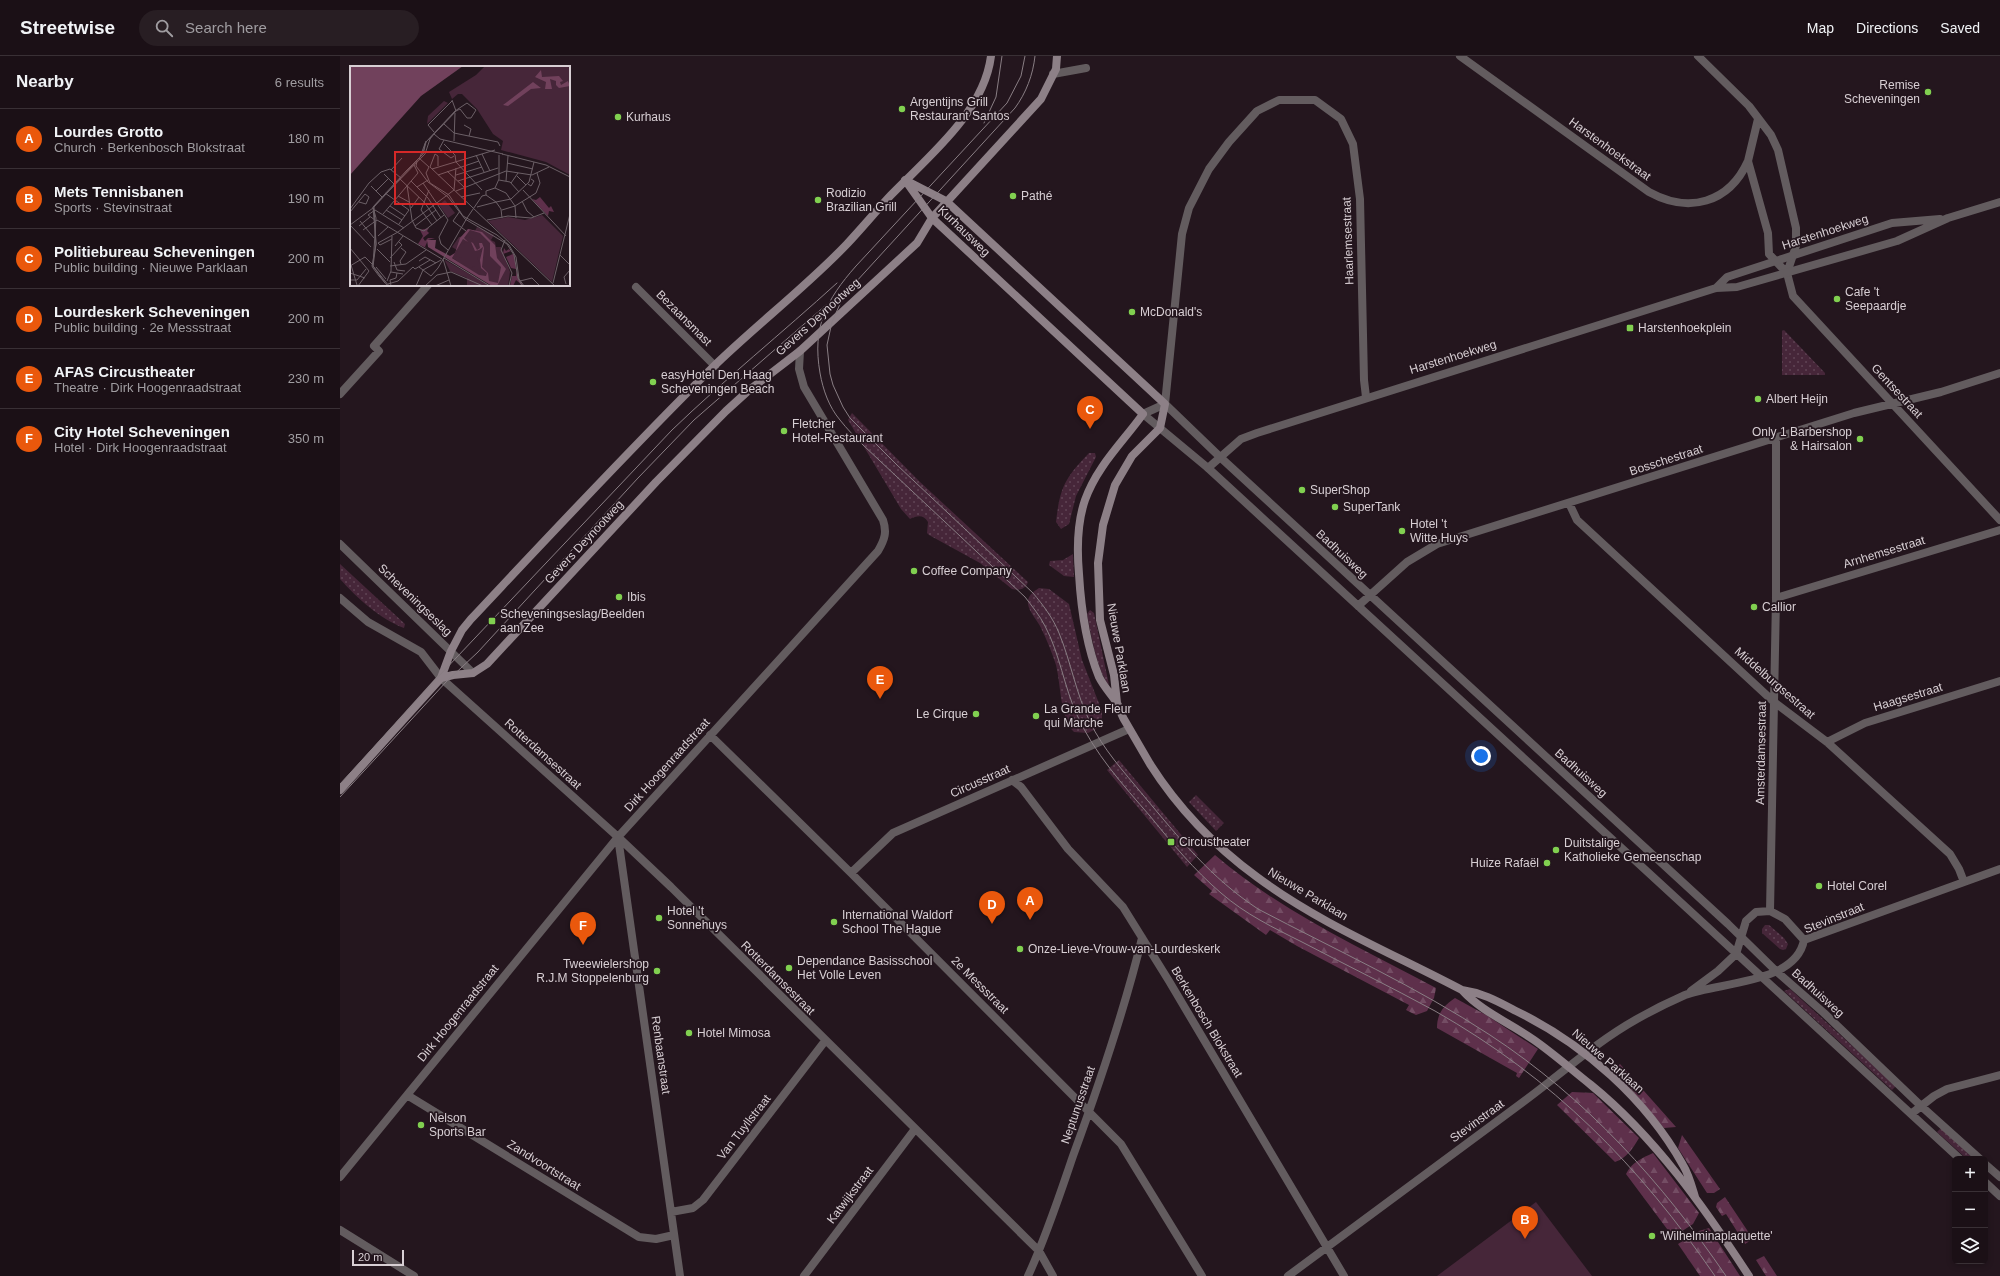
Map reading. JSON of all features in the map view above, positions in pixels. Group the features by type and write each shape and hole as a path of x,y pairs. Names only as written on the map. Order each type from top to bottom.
{"main road":[{"path":"340,790 441,678 451,651 462,630 471,619 628,453 715,366 847,245 905,180 945,140 974,103 982,90 988,74 991,56"},
{"name":"Gevers Deynootweg","path":"441,678 473,673 487,664 656,482 726,411 748,390 800,351 917,243 932,218 946,201 1041,99 1053,74 1057,56"},
{"name":"Kurhausweg","path":"905,180 946,201 1165,404"},
{"name":"Kurhausweg","path":"905,180 932,218 1143,414"},
{"path":"1160,428 1165,404"},
{"name":"Nieuwe Parklaan","path":"1143,414 1097,472 1084,502 1078,535 1080,587 1083,617 1100,677 1107,691 1117,703 1129,728 1168,790 1218,844 1257,877 1294,902 1341,928 1462,990 1480,993 1544,1024 1585,1054 1638,1103 1660,1130 1684,1166 1695,1197"},
{"name":"Nieuwe Parklaan","path":"1117,703 1114,675 1100,620 1098,563 1103,525 1115,485 1132,456 1160,428"},
{"name":"Nieuwe Parklaan","path":"1462,990 1474,1002 1534,1040 1568,1067 1595,1089 1645,1137 1695,1197 1749,1276"}],"street":[{"name":"Harstenhoekstraat","path":"1460,56 1660,198 1688,204 1709,200 1728,189 1742,174 1748,161"},
{"path":"1698,56 1732,88 1758,119 1771,135 1778,150 1796,228 1796,246 1787,272 1769,254 1768,233 1748,161 1758,119"},
{"path":"1053,74 1086,68"},
{"name":"Haarlemsestraat","path":"1165,404 1182,234 1189,208 1209,169 1229,142 1257,111 1279,100 1315,100 1342,120 1353,144 1360,200 1364,380 1366,397"},
{"name":"Harstenhoekweg","path":"1208,468 1241,439 1366,397 1716,288 1737,287 1897,241 1948,218 2000,202"},
{"name":"Harstenhoekweg","path":"1716,288 1727,277 1892,223 1948,218"},
{"name":"Gentsestraat","path":"1787,272 1793,296 1802,307 1893,403 2000,520"},
{"path":"340,394 379,351 374,346 427,286"},
{"name":"Bezaansmast","path":"636,287 715,366"},
{"name":"Dirk Hoogenraadstraat","path":"340,1177 618,837 878,550 884,541 887,530 884,520 804,387 799,369 800,351"},
{"name":"Bosschestraat","path":"1358,606 1407,562 1437,544 1776,438 1854,412 1941,392 2000,373"},
{"name":"Nieuwe Parklaan","path":"1143,414 1165,404"},
{"name":"Badhuisweg","path":"1165,404 1220,458 1741,936 1776,971 1824,1013 1921,1106 1977,1156"},
{"name":"Kurhausweg","path":"1143,414 1160,428"},
{"path":"1160,428 1208,468 1761,978 1957,1156"},
{"name":"Amsterdamsestraat","path":"1770,911 1776,598 1776,438"},
{"name":"Middelburgsestraat","path":"1569,503 1577,520 1774,702 1827,742 1950,854 1959,868 1964,882"},
{"name":"Arnhemsestraat","path":"1776,598 2000,530"},
{"name":"Scheveningseslag","path":"340,544 473,673"},
{"path":"340,598 368,622 421,652 441,678"},
{"name":"Rotterdamsestraat","path":"441,678 618,837 1040,1251 1053,1276"},
{"name":"Haagsestraat","path":"1827,742 1865,723 2000,681"},
{"name":"Circusstraat","path":"851,873 893,834 1129,728"},
{"name":"2e Messstraat","path":"710,735 851,873 1121,1144 1202,1276"},
{"name":"Berkenbosch Blokstraat","path":"1012,780 1021,787 1068,848 1123,907 1344,1276"},
{"name":"Renbaanstraat","path":"618,837 680,1276"},
{"name":"Stevinstraat","path":"1288,1276 1536,1093 1602,1040 1638,1018 1686,995 1717,986 1761,978 1794,960 1802,951 1804,940 2000,869"},
{"path":"1736,954 1746,921 1756,912 1770,911 1785,919 1804,940"},
{"name":"Neptunusstraat","path":"1028,1276 1040,1251 1090,1112 1134,970 1142,938"},
{"name":"Stevinstraat","path":"1686,995 1718,971 1736,954"},
{"name":"Van Tuyllstraat","path":"671,1212 693,1208 703,1200 825,1041"},
{"path":"1911,1114 1947,1089 2000,1076"},
{"name":"Zandvoortstraat","path":"407,1095 639,1237 656,1239 674,1235"},
{"name":"Katwijkstraat","path":"804,1276 915,1129"},
{"path":"1988,1167 2000,1177"},
{"path":"1988,1185 2000,1196"},
{"path":"340,1230 414,1276"}],"shaded area":[{"path":"1784,330 1825,373 1825,375 1782,375 1782,331"},
{"path":"852,413 920,482 1028,582 1024,588 1020,590 1012,589 980,563 929,535 927,533 928,522 926,519 917,517 910,519 901,509 848,420"},
{"path":"1089,453 1095,453 1096,457 1076,496 1069,524 1061,529 1056,522 1059,500 1062,491 1074,469"},
{"path":"1073,554 1074,577 1064,576 1049,565 1050,561 1063,560"},
{"path":"340,564 405,624 404,628 378,614 340,579"},
{"path":"1039,588 1049,589 1069,604 1082,660 1102,711 1102,721 1096,729 1088,733 1074,732 1069,726 1063,710 1056,665 1040,625 1030,610 1028,604 1029,596"},
{"path":"1090,610 1094,613 1109,685 1101,671 1095,651 1087,614"},
{"path":"1119,760 1198,855 1187,867 1107,770"},
{"path":"1196,795 1224,823 1216,831 1189,802"},
{"path":"1765,925 1769,925 1784,938 1788,944 1786,949 1780,949 1762,933 1762,929"},
{"path":"1790,989 1896,1086 1892,1090 1784,991"},
{"path":"1941,1128 1971,1156 1964,1156 1937,1132"},
{"path":"1536,1202 1592,1276 1437,1276"}],"green space":[{"path":"1215,855 1267,894 1322,928 1436,988 1434,998 1427,1011 1416,1015 1406,1010 1409,1005 1297,946 1270,930 1266,935 1209,894 1212,891 1194,875"},
{"path":"1455,998 1486,1015 1538,1049 1519,1078 1516,1076 1517,1073 1437,1028 1440,1014 1447,1004"},
{"path":"1620,1064 1676,1127 1664,1128 1633,1091 1612,1071"},
{"path":"1572,1092 1593,1093 1639,1138 1626,1155 1615,1162 1557,1105"},
{"path":"1682,1135 1720,1189 1714,1193 1707,1193 1678,1148"},
{"path":"1653,1153 1699,1213 1693,1224 1673,1237 1626,1174 1634,1164"},
{"path":"1725,1197 1753,1239 1745,1244 1726,1214 1722,1216 1716,1207 1717,1203"},
{"path":"1709,1228 1740,1276 1700,1276 1678,1244 1699,1231"},
{"path":"1764,1256 1777,1276 1766,1276 1756,1260"}],"tram line":[{"path":"984,123 996,97 1002,56"},
{"path":"1025,56 1021,76 1007,103 856,266 829,303 820,328 818,357 823,386 833,410 845,427 863,445 1025,597 1045,626 1077,715 1100,755 1192,866 1230,901 1250,914 1435,1011 1478,1037 1518,1065 1591,1127 1624,1161 1656,1197 1686,1235 1715,1276"},
{"path":"1035,56 1033,70 1028,84 1015,108 844,295 832,322 827,345 830,374 833,385 843,407 850,418 897,465 1033,593 1057,627 1085,711 1101,742 1121,769 1170,827 1210,871 1258,909 1376,969 1434,1001 1490,1035 1525,1060 1590,1114 1649,1175 1676,1208 1726,1276"},
{"path":"340,784 439,676 672,430 837,283"},
{"path":"340,797 446,682 478,652 638,478 694,420 826,305"}],"place":[{"name":"Remise Scheveningen","path":"1928,92"},
{"name":"Argentijns Grill Restaurant Santos","path":"902,109"},
{"name":"Kurhaus","path":"618,117"},
{"name":"Pathé","path":"1013,196"},
{"name":"Rodizio Brazilian Grill","path":"818,200"},
{"name":"Cafe 't Seepaardje","path":"1837,299"},
{"name":"McDonald's","path":"1132,312"},
{"name":"Harstenhoekplein","path":"1630,328"},
{"name":"easyHotel Den Haag Scheveningen Beach","path":"653,382"},
{"name":"Albert Heijn","path":"1758,399"},
{"name":"Politiebureau Scheveningen","path":"1090,429"},
{"name":"Fletcher Hotel-Restaurant","path":"784,431"},
{"name":"Only 1 Barbershop & Hairsalon","path":"1860,439"},
{"name":"SuperShop","path":"1302,490"},
{"name":"SuperTank","path":"1335,507"},
{"name":"Hotel 't Witte Huys","path":"1402,531"},
{"name":"Coffee Company","path":"914,571"},
{"name":"Ibis","path":"619,597"},
{"name":"Callior","path":"1754,607"},
{"name":"Scheveningseslag/Beelden aan Zee","path":"492,621"},
{"name":"AFAS Circustheater","path":"880,699"},
{"name":"Le Cirque","path":"976,714"},
{"name":"La Grande Fleur qui Marche","path":"1036,716"},
{"name":"Circustheater","path":"1171,842"},
{"name":"Duitstalige Katholieke Gemeenschap","path":"1556,850"},
{"name":"Huize Rafaël","path":"1547,863"},
{"name":"Hotel Corel","path":"1819,886"},
{"name":"Hotel 't Sonnehuys","path":"659,918"},
{"name":"Lourdes Grotto","path":"1030,920"},
{"name":"International Waldorf School The Hague","path":"834,922"},
{"name":"Lourdeskerk Scheveningen","path":"992,924"},
{"name":"City Hotel Scheveningen","path":"583,945"},
{"name":"Onze-Lieve-Vrouw-van-Lourdeskerk","path":"1020,949"},
{"name":"Dependance Basisschool Het Volle Leven","path":"789,968"},
{"name":"Tweewielershop R.J.M Stoppelenburg","path":"657,971"},
{"name":"Hotel Mimosa","path":"689,1033"},
{"name":"Nelson Sports Bar","path":"421,1125"},
{"name":"'Wilhelminaplaquette'","path":"1652,1236"},
{"name":"Mets Tennisbanen","path":"1525,1239"}]}
